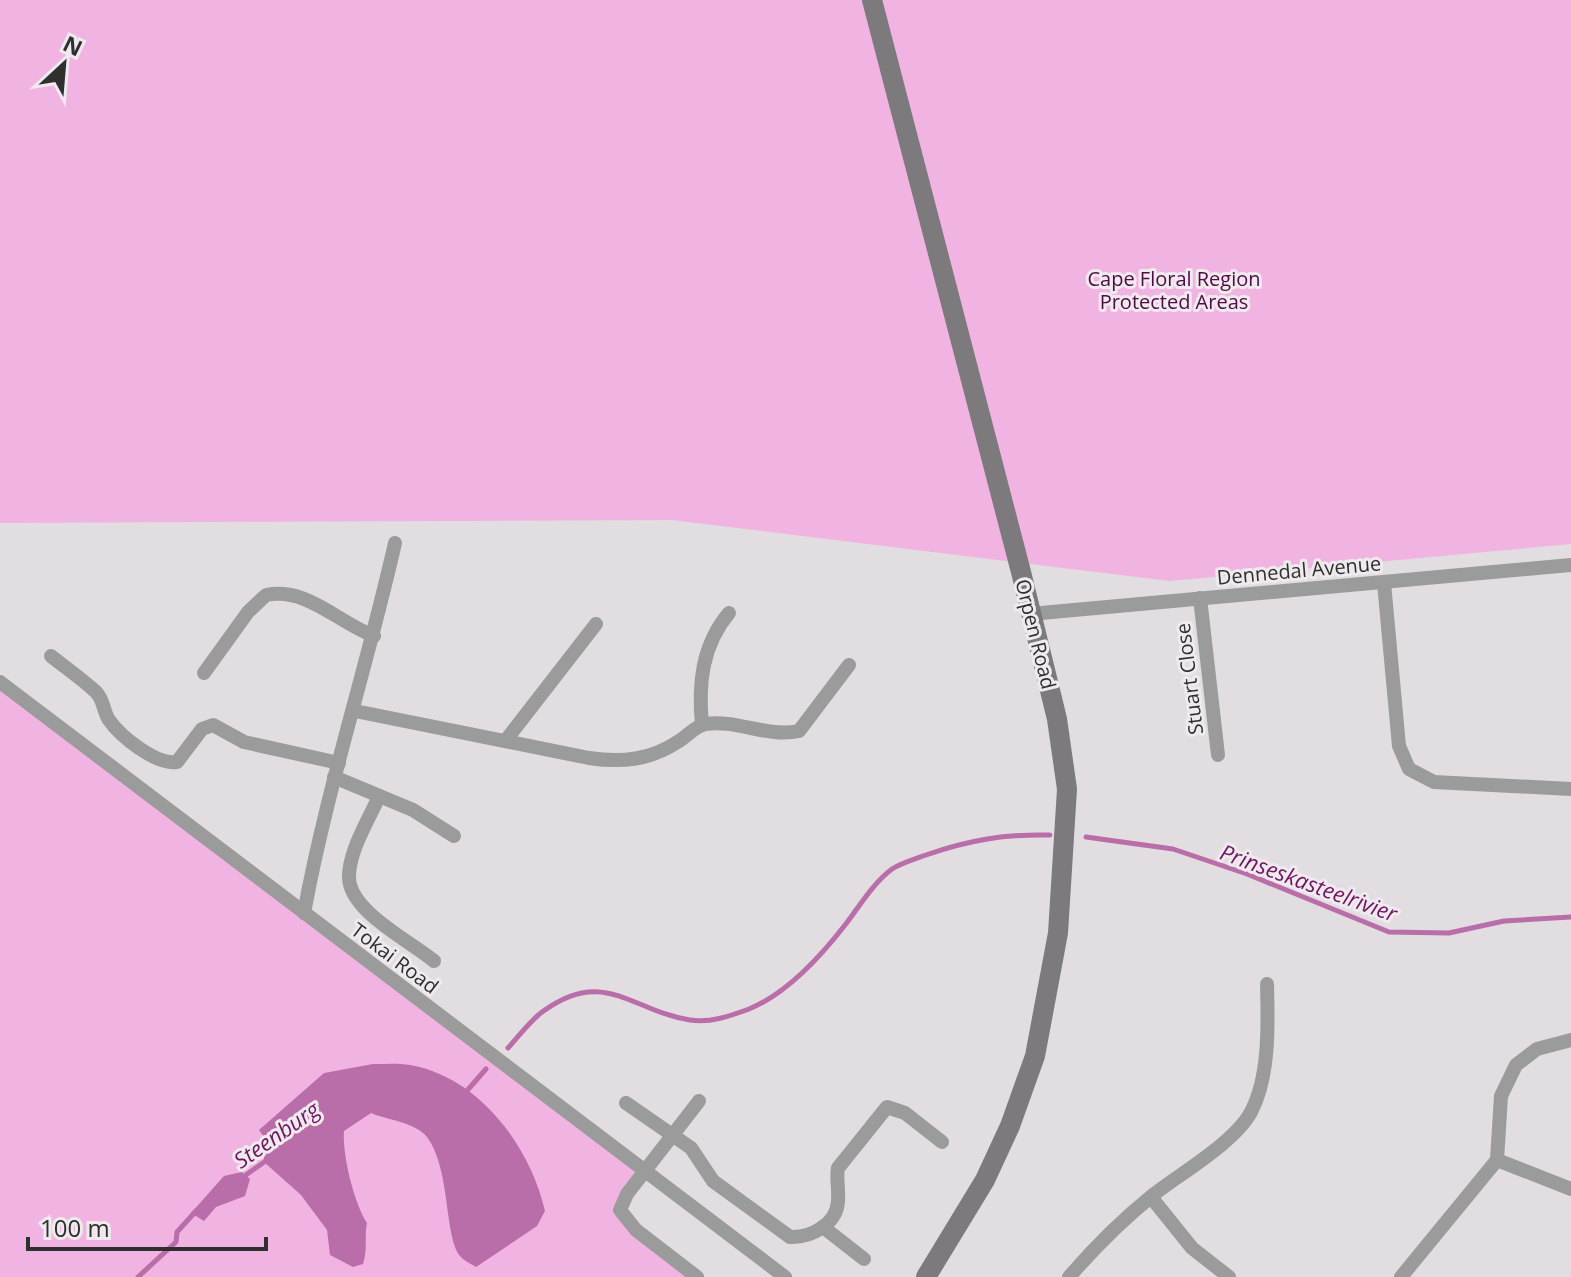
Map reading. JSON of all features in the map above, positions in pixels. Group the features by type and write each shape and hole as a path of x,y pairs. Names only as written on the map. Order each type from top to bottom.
{"main road":[{"name":"Orpen Road","path":"872,0 1057,719 1067,789 1058,933 1041,1036 1019,1103 985,1180 931,1268 920,1277"}],"street":[{"path":"304,913 395,543"},
{"name":"Dennedal Avenue","path":"1030,614 1571,565"},
{"path":"1384,583 1399,746 1409,769 1434,782 1571,789"},
{"path":"204,673 248,612 266,595 301,596 344,624 374,636"},
{"name":"Stuart Close","path":"1200,598 1218,755"},
{"path":"702,725 700,689 707,649 729,613"},
{"path":"506,740 596,624"},
{"path":"51,656 99,695 108,718 137,746 168,763 177,762 202,729 213,725 244,742 337,770 379,796 413,810 454,836"},
{"path":"355,711 589,758 626,761 665,750 702,725 722,724 786,734 799,731 849,665"},
{"name":"Tokai Road","path":"0,682 779,1277"},
{"path":"379,796 351,864 351,888 363,909 434,961"},
{"path":"1069,1277 1120,1223 1233,1134 1252,1111 1261,1078 1268,1021 1267,984"},
{"path":"1401,1277 1497,1160 1501,1096 1516,1065 1537,1049 1571,1040"},
{"path":"697,1277 636,1230 620,1210 644,1171 699,1101"},
{"path":"626,1103 691,1148 713,1181 784,1234 805,1237 823,1227 838,1204 838,1168 883,1110 891,1107 905,1113 942,1142"},
{"path":"1497,1160 1571,1189"},
{"path":"1151,1197 1192,1248 1229,1277"},
{"path":"823,1227 864,1259"},
{"name":"Tokai Road","path":"766,1265 785,1277"}],"green space":[{"name":"Cape Floral Region Protected Areas","path":"0,0 1571,0 1571,544 1170,581 672,520 0,523"},
{"path":"0,681 644,1171 624,1218 695,1277 0,1277"}],"water":[{"path":"373,1064 405,1064 435,1072 479,1099 514,1139 527,1162 545,1211 537,1226 476,1267 465,1260 460,1256 451,1234 440,1167 427,1137 408,1125 371,1113 344,1131 350,1178 367,1223 363,1264 353,1267 330,1255 327,1230 301,1195 264,1162 264,1137 259,1130 324,1073"},
{"path":"242,1172 250,1179 245,1196 216,1207 204,1221 191,1213 224,1176"}],"waterway":[{"name":"Prinseskasteelrivier","path":"508,1048 542,1012 564,999 583,993 617,995 669,1015 698,1021 713,1020 749,1009 776,994 802,973 836,937 879,881 896,867 972,842 1050,835"},
{"name":"Prinseskasteelrivier","path":"1086,837 1173,849 1247,874 1389,932 1449,933 1504,921 1571,917"},
{"name":"Prinseskasteelrivier","path":"465,1093 486,1069"},
{"name":"Steenburg","path":"243,1177 267,1160"},
{"name":"Steenburg","path":"138,1277 176,1242 177,1232 196,1211"}]}
